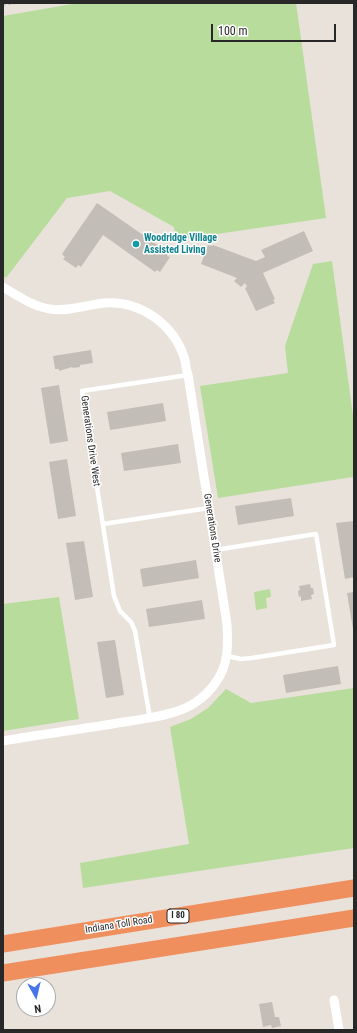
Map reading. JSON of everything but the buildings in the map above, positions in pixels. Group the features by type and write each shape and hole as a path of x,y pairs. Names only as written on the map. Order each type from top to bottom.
{"highway":[{"name":"Indiana Toll Road","path":"3,944 354,888"},
{"path":"3,973 354,918"}],"street":[{"name":"Generations Drive","path":"3,287 35,305 51,309 67,309 105,303 119,303 134,306 165,325 173,336 184,358 188,376 227,624 228,648 222,671 216,682 206,694 183,709 150,718 3,741"},
{"path":"334,1000 339,1030"}],"lane":[{"name":"Generations Drive West","path":"150,718 135,631 131,622 120,611 114,596 82,391 188,376"},
{"path":"103,524 209,508"},
{"path":"215,550 316,534 334,645 252,658 241,659 227,656"}],"path":[{"path":"3,5 18,3"}],"green space":[{"path":"78,3 296,3 326,218 176,240 174,227 110,191 67,198 6,278 3,276 3,16"},
{"path":"332,261 354,423 354,482 353,477 218,498 200,386 288,373 285,346 313,264"},
{"path":"270,589 271,597 266,598 267,608 256,610 254,592"},
{"path":"59,597 79,719 3,731 3,604"},
{"path":"354,688 354,848 83,888 80,863 189,844 170,727 191,719 208,708 226,689 251,703"}],"place":[{"name":"Woodridge Village Assisted Living","path":"136,244"}]}
